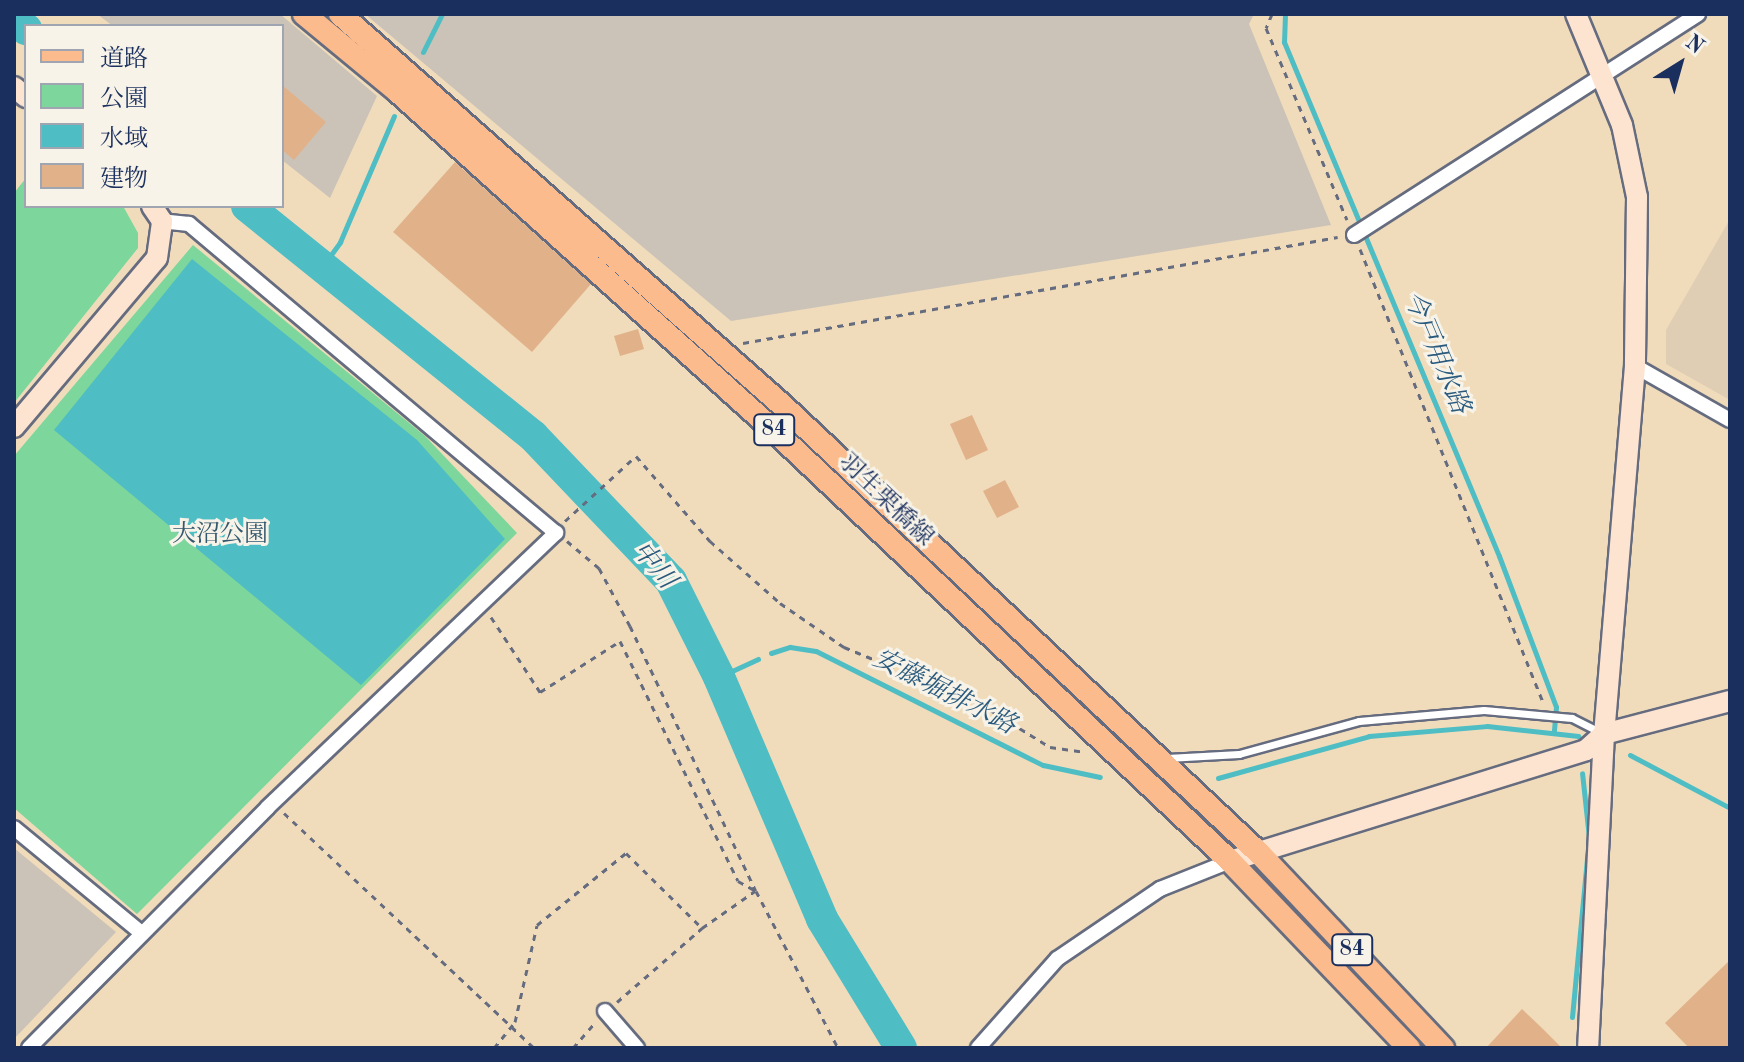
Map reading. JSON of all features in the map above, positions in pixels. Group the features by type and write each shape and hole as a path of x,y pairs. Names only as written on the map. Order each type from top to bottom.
{"main road":[{"name":"羽生栗橋線","path":"304,14 396,90 766,423 1108,750 1230,861 1409,1048"},
{"name":"羽生栗橋線","path":"340,14 717,347 1260,854 1443,1048"}],"street":[{"path":"1576,14 1622,125 1637,197 1635,366 1604,734 1588,1048"},
{"path":"1354,235 1603,78 1698,14"},
{"path":"14,427 157,258 157,214 189,224 556,533 272,802 140,932 29,1048"},
{"path":"1635,366 1730,420"},
{"path":"978,1048 1057,959 1160,889 1230,861 1586,750 1604,734 1730,701"},
{"path":"14,828 140,932"},
{"path":"605,1011 637,1048"}],"lane":[{"path":"1154,758 1239,754 1359,721 1484,710 1572,718 1604,734"}],"path":[{"path":"1272,14 1266,28 1542,696 1544,714"},
{"path":"717,347 1354,235"},
{"path":"838,1048 756,891 599,568 556,533 636,456 710,541 780,603 844,647 979,703 1050,747 1072,753 1108,750"},
{"path":"482,602 540,692 620,641 738,881 756,891"},
{"path":"272,802 534,1048"},
{"path":"494,1048 511,1027 537,925 626,853 702,928"},
{"path":"573,1048 605,1011 702,928 756,891"}],"shaded area":[{"path":"97,14 280,14 377,96 330,198 284,162 284,24 110,24"},
{"path":"365,14 1254,14 1249,24 1331,225 731,321"},
{"path":"1730,219 1730,400 1666,364 1666,330"},
{"path":"14,848 116,932 14,1039"}],"green space":[{"path":"24,180 24,208 124,208 138,233 138,248 14,403 14,193"},
{"name":"大沼公園","path":"193,245 425,436 517,533 137,914 14,808 14,456"}],"water":[{"path":"192,259 417,440 505,539 361,685 54,430"}],"building":[{"path":"284,87 326,122 294,160 284,152"},
{"path":"455,162 591,284 532,352 393,232"},
{"path":"638,329 644,349 620,356 614,336"},
{"path":"972,415 988,450 966,460 950,424"},
{"path":"1005,480 1019,507 997,518 983,491"},
{"path":"1730,960 1730,1048 1689,1048 1665,1023"},
{"path":"1522,1009 1543,1029 1562,1048 1486,1048"}],"waterway":[{"path":"423,52 442,14"},
{"name":"今戸用水路","path":"1285,14 1284,42 1499,556 1556,707 1554,731"},
{"name":"中川","path":"14,19 24,27"},
{"path":"322,267 340,242 394,116"},
{"name":"中川","path":"249,208 533,436 671,581 719,677 822,919 901,1048"},
{"name":"安藤堀排水路","path":"771,653 790,647 816,651 1043,765 1100,777"},
{"name":"安藤堀排水路","path":"719,677 758,659"},
{"name":"安藤堀排水路","path":"1218,778 1369,736 1487,726 1578,736"},
{"name":"安藤堀排水路","path":"1630,755 1730,808"},
{"name":"今戸用水路","path":"1572,1017 1589,838 1582,773"}]}
